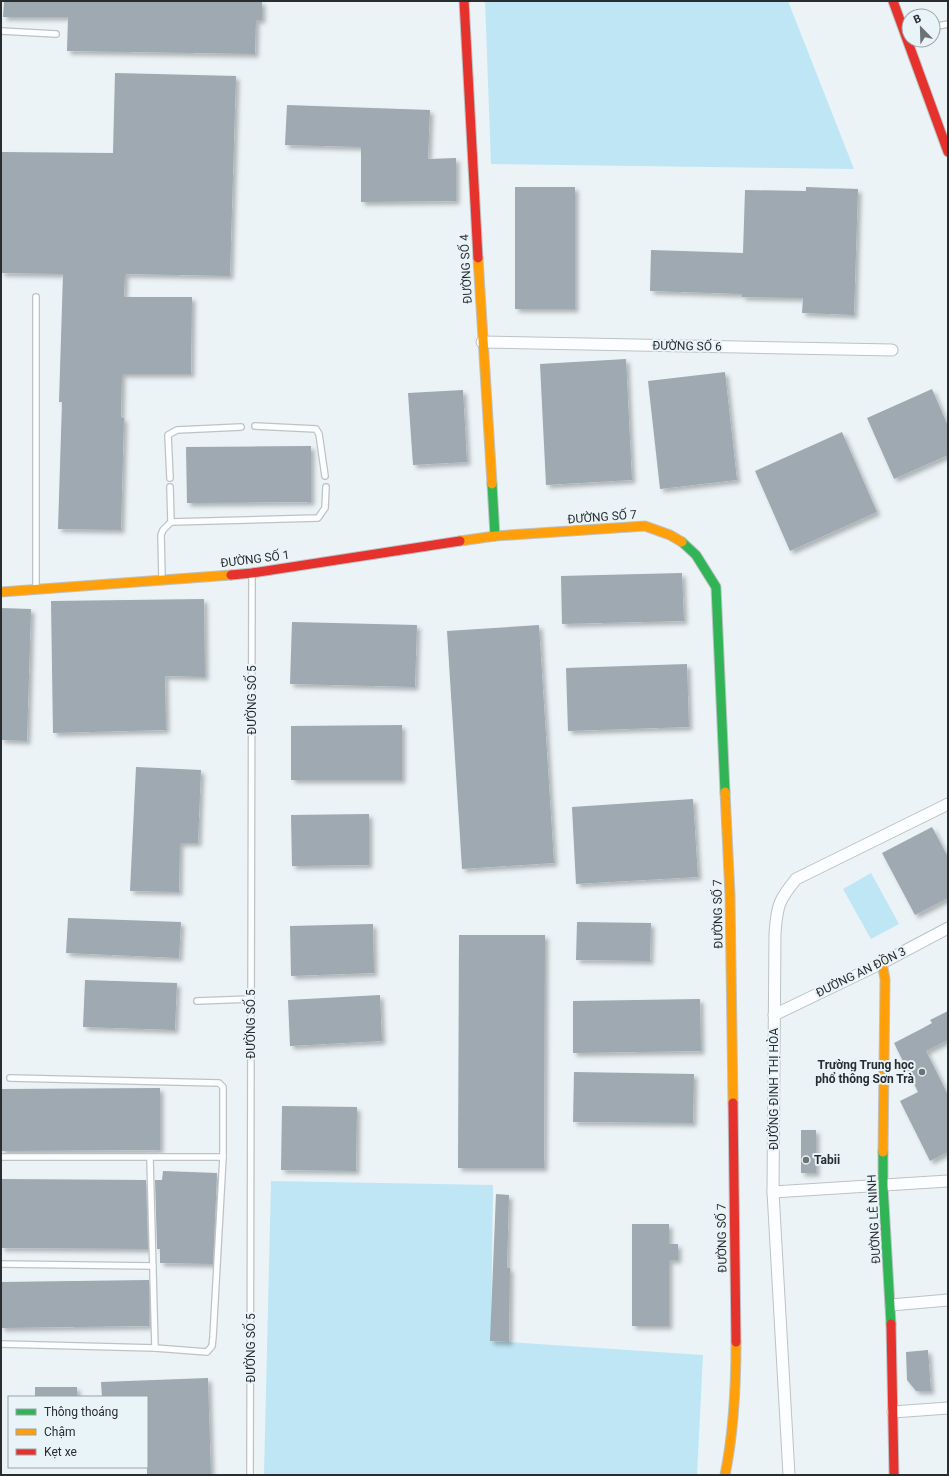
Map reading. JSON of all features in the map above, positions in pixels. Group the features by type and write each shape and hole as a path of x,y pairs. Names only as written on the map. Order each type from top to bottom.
{"street":[{"name":"ĐƯỜNG SỐ 4","path":"464,1 482,342 495,536"},
{"path":"893,1 901,20"},
{"path":"912,48 948,152"},
{"name":"ĐƯỜNG SỐ 6","path":"482,342 892,350"},
{"name":"ĐƯỜNG SỐ 7","path":"510,535 645,526 666,531 691,548 706,567 716,587 729,874 736,1355 736,1379 730,1450 725,1475"},
{"name":"ĐƯỜNG SỐ 1","path":"1,592 252,573 510,535"},
{"name":"ĐƯỜNG ĐINH THỊ HÒA","path":"789,1475 773,1192 774,1015 777,909 784,894 796,879 948,804"},
{"name":"ĐƯỜNG AN ĐỒN 3","path":"774,1015 882,963 948,928"},
{"name":"ĐƯỜNG LÊ NINH","path":"882,963 886,979 883,1186 891,1305 894,1475"},
{"path":"773,1192 948,1181"},
{"path":"891,1305 948,1300"},
{"path":"893,1412 948,1408"}],"lane":[{"path":"1,31 56,34"},
{"path":"36,297 36,590"},
{"path":"255,426 316,429 319,434 325,476"},
{"path":"170,478 168,435 172,432 177,430 241,427"},
{"path":"162,580 161,535 163,530 170,522 170,487"},
{"path":"170,522 318,518 325,508 326,487"},
{"name":"ĐƯỜNG SỐ 5","path":"250,1475 252,573"},
{"path":"197,1001 251,999"},
{"path":"1,1344 155,1348 207,1352 212,1346 222,1157 223,1087 218,1083 10,1078"},
{"path":"1,1157 222,1157"},
{"path":"150,1158 155,1348"},
{"path":"1,1264 153,1266"}],"shaded area":[{"path":"485,1 788,1 854,169 491,164"},
{"path":"871,873 899,924 871,939 843,889"},
{"path":"271,1181 493,1185 491,1341 703,1355 697,1475 264,1475"}],"building":[{"path":"4,1 262,1 262,20 256,20 255,54 67,51 68,17 3,17"},
{"path":"115,73 236,76 230,276 125,274 124,297 192,297 191,374 122,374 121,418 124,418 121,530 58,529 62,402 59,402 63,274 1,273 1,152 113,153"},
{"path":"287,105 430,110 428,159 456,158 456,201 361,202 361,147 285,145"},
{"path":"515,187 575,187 575,309 515,309"},
{"path":"806,187 858,189 854,315 802,313 803,298 742,297 742,294 650,291 651,250 743,253 745,190 806,191"},
{"path":"626,359 632,480 546,485 540,364"},
{"path":"725,372 737,480 660,489 648,381"},
{"path":"932,389 948,426 948,455 894,479 867,418"},
{"path":"463,390 467,462 413,465 408,393"},
{"path":"842,432 877,512 790,551 755,471"},
{"path":"311,446 311,502 187,503 186,447"},
{"path":"682,573 684,621 562,624 561,576"},
{"path":"204,599 205,677 165,676 166,730 53,733 51,601"},
{"path":"1,608 31,609 27,741 1,740"},
{"path":"292,622 417,625 415,687 290,684"},
{"path":"539,625 554,863 462,869 447,631"},
{"path":"687,664 689,727 568,731 566,668"},
{"path":"402,725 402,780 291,780 291,726"},
{"path":"136,767 201,770 198,843 180,843 179,892 130,891"},
{"path":"693,799 698,877 576,884 572,807"},
{"path":"369,814 369,865 292,866 291,815"},
{"path":"932,827 948,857 948,898 915,915 882,853"},
{"path":"68,918 181,922 179,958 66,953"},
{"path":"577,922 651,923 650,961 576,960"},
{"path":"373,924 374,973 291,976 290,926"},
{"path":"459,935 545,935 544,1168 458,1168"},
{"path":"85,980 177,983 175,1030 83,1027"},
{"path":"380,995 382,1041 290,1046 288,1000"},
{"path":"700,999 701,1051 573,1053 573,1001"},
{"path":"948,1011 948,1040 926,1051 948,1095 948,1152 930,1161 900,1101 918,1092 894,1043 932,1023 930,1020"},
{"path":"574,1072 694,1074 693,1123 573,1122"},
{"path":"160,1088 160,1150 1,1151 1,1089"},
{"path":"282,1106 357,1107 356,1171 281,1170"},
{"path":"801,1130 816,1130 816,1173 801,1173"},
{"path":"163,1171 217,1173 213,1264 160,1263 160,1249 157,1249 155,1180 162,1180"},
{"path":"1,1179 146,1180 148,1249 1,1248"},
{"path":"496,1194 509,1195 507,1268 510,1268 509,1342 490,1341"},
{"path":"632,1224 669,1224 669,1244 678,1244 678,1260 669,1260 669,1326 632,1326"},
{"path":"149,1280 149,1326 1,1328 1,1282"},
{"path":"928,1350 931,1391 916,1391 907,1380 906,1352"},
{"path":"208,1378 211,1475 147,1475 148,1396 102,1396 101,1382"},
{"path":"35,1387 77,1387 77,1396 35,1396"}],"traffic: fast":[{"path":"492,484 495,536"},
{"path":"682,542 696,555 716,587 725,792"},
{"path":"883,1152 883,1186 891,1324"}],"traffic: slow":[{"path":"478,258 492,484"},
{"path":"460,541 495,536 645,526 670,535 682,542"},
{"path":"1,592 231,575"},
{"path":"725,792 730,895 733,1103"},
{"path":"882,963 885,979 883,1152"},
{"path":"725,1475 731,1442 734,1408 736,1342"}],"traffic: jam":[{"path":"464,1 478,258"},
{"path":"893,1 948,152"},
{"path":"231,575 460,541"},
{"path":"733,1103 736,1342"},
{"path":"891,1324 894,1475"}],"place":[{"name":"Trường Trung học phổ thông Sơn Trà","path":"922,1072"},
{"name":"Tabii","path":"806,1160"}]}
